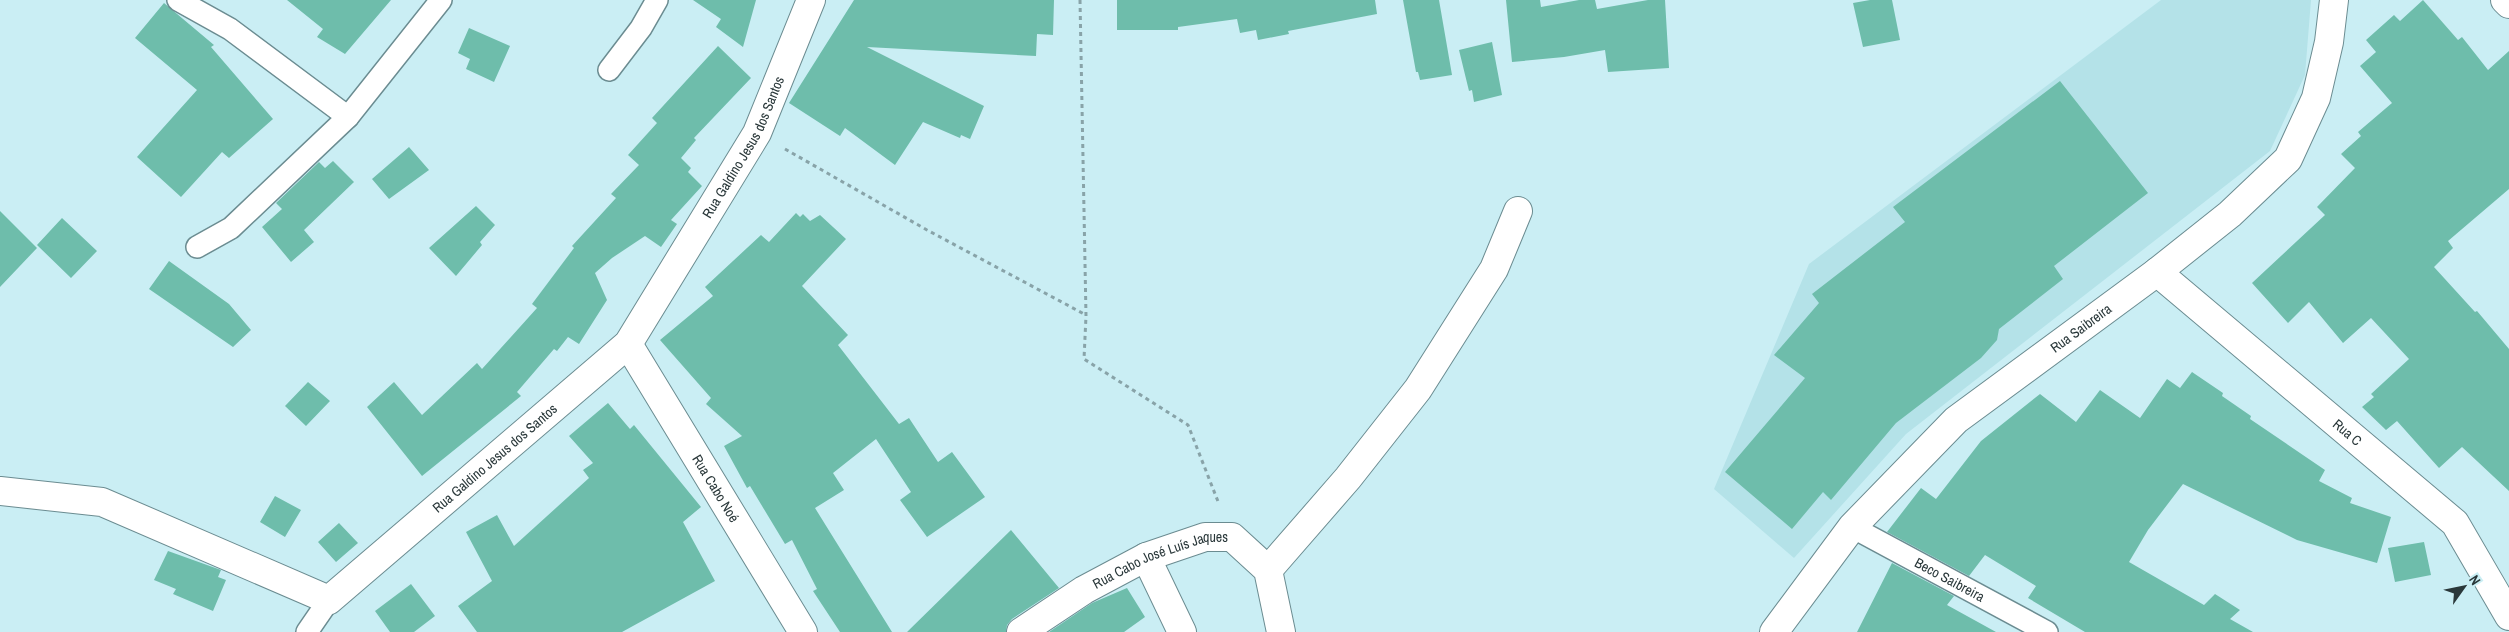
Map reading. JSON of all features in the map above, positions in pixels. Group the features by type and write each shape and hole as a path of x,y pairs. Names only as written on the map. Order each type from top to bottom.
{"street":[{"name":"Rua Galdino Jesus dos Santos","path":"329,600 628,344 757,133 811,0"},
{"name":"Rua Saibreira","path":"1774,632 1852,527 1956,420 2157,272 2230,214 2288,159 2316,98 2329,42 2334,0"},
{"path":"2505,0 2509,4"},
{"path":"1281,632 1268,570 1348,478 1418,389 1494,269 1518,211"},
{"name":"Rua C","path":"2157,272 2455,523 2509,616"},
{"name":"Rua Cabo Noé","path":"628,344 803,632"},
{"path":"0,491 102,502 329,600"},
{"name":"Rua Cabo José Luís Jaques","path":"1021,632 1084,590 1146,557 1205,537 1232,537 1268,570"},
{"path":"1146,557 1182,632"}],"lane":[{"path":"178,0 230,29 348,117"},
{"path":"197,247 231,228 348,117 441,0"},
{"path":"609,70 641,28 657,0"},
{"name":"Beco Saibreira","path":"1852,527 2048,632"},
{"path":"307,632 329,600"}],"path":[{"path":"1080,0 1086,316 1084,359 1188,425 1232,537"},
{"path":"757,133 927,230 1086,316"}],"shaded area":[{"path":"2161,0 2311,0 2305,75 2270,151 1906,434 1794,558 1714,489 1809,264"}],"building":[{"path":"287,0 391,0 345,54 317,37 323,29"},
{"path":"693,0 756,0 743,47 716,27 721,19"},
{"path":"854,0 1054,0 1053,35 1037,34 1036,56 867,47 984,106 970,139 961,135 960,138 923,122 895,165 845,128 840,136 789,103"},
{"path":"1117,0 1375,0 1377,14 1288,31 1289,34 1258,40 1256,30 1240,33 1237,19 1178,27 1178,30 1117,30"},
{"path":"1403,0 1439,0 1452,75 1420,80 1418,72 1416,72"},
{"path":"1506,0 1540,0 1541,7 1579,0 1595,0 1597,9 1648,0 1665,0 1669,68 1608,72 1605,50 1564,57 1512,62"},
{"path":"1870,0 1892,0 1900,40 1863,47 1853,3"},
{"path":"2423,0 2458,40 2462,37 2488,70 2509,51 2509,189 2448,241 2453,248 2434,267 2475,312 2477,311 2509,349 2509,491 2462,447 2439,468 2397,421 2386,430 2362,407 2374,397 2371,394 2409,359 2371,318 2343,343 2309,302 2288,323 2252,283 2325,215 2317,207 2355,168 2341,154 2361,136 2358,132 2392,103 2360,66 2376,52 2366,40 2394,15 2400,21"},
{"path":"164,3 214,45 211,47 273,119 229,158 222,152 181,197 137,157 197,90 135,38"},
{"path":"469,28 510,46 494,82 466,69 470,59 458,53"},
{"path":"1492,42 1502,95 1474,102 1472,90 1469,91 1459,50"},
{"path":"718,46 751,78 694,138 696,140 681,158 691,168 688,172 702,186 671,220 677,224 661,247 645,236 612,258 595,273 607,300 579,344 568,337 557,351 554,349 517,392 521,396 422,476 367,407 394,382 422,415 477,363 482,369 537,308 532,304 574,248 572,246 616,198 611,194 639,165 628,155 657,123 652,118"},
{"path":"2060,81 2148,193 2054,266 2063,279 1999,329 1997,340 1981,358 1896,423 1831,500 1823,492 1792,529 1725,472 1805,378 1774,355 1819,303 1812,294 1905,222 1893,207"},
{"path":"409,147 429,170 389,199 372,179"},
{"path":"333,161 354,182 304,230 314,242 291,262 262,227 282,209 276,203 319,162 325,168"},
{"path":"476,206 495,225 480,242 482,245 456,276 429,248"},
{"path":"0,211 37,248 0,287"},
{"path":"796,213 800,217 803,214 810,221 820,215 846,239 802,286 848,335 838,345 899,424 909,418 938,462 952,452 985,497 927,537 900,500 911,492 876,439 833,473 844,490 815,508 892,632 840,632 813,591 817,589 792,540 785,544 750,486 747,488 724,446 742,436 706,404 711,398 660,340 713,296 705,287 761,235 769,242"},
{"path":"62,218 97,251 71,278 37,245"},
{"path":"169,261 229,304 251,330 233,347 149,289"},
{"path":"2192,372 2223,393 2222,396 2251,416 2250,419 2325,470 2319,481 2352,498 2350,503 2391,517 2377,563 2297,540 2183,484 2148,530 2129,562 2204,605 2215,594 2240,610 2230,619 2253,632 2085,632 2028,598 2036,586 1985,555 1969,576 1887,532 1921,488 1936,499 1981,441 2040,394 2076,422 2100,390 2140,418 2167,379 2180,388"},
{"path":"308,382 330,401 306,426 285,406"},
{"path":"608,403 630,429 634,425 701,507 683,522 715,581 622,632 477,632 458,606 492,581 466,532 497,515 514,546 589,478 583,470 593,463 569,436"},
{"path":"275,496 301,510 285,537 260,522"},
{"path":"339,523 358,543 336,562 318,542"},
{"path":"1011,530 1059,588 1012,619 1007,625 1006,632 907,632"},
{"path":"2424,542 2431,575 2395,582 2388,548"},
{"path":"168,551 221,570 218,577 226,580 213,611 173,594 176,589 154,580"},
{"path":"1892,563 1954,596 1947,605 1996,632 1857,632"},
{"path":"411,584 435,616 414,632 390,632 375,611"},
{"path":"1127,588 1145,617 1124,632 1049,632 1092,603"}]}
